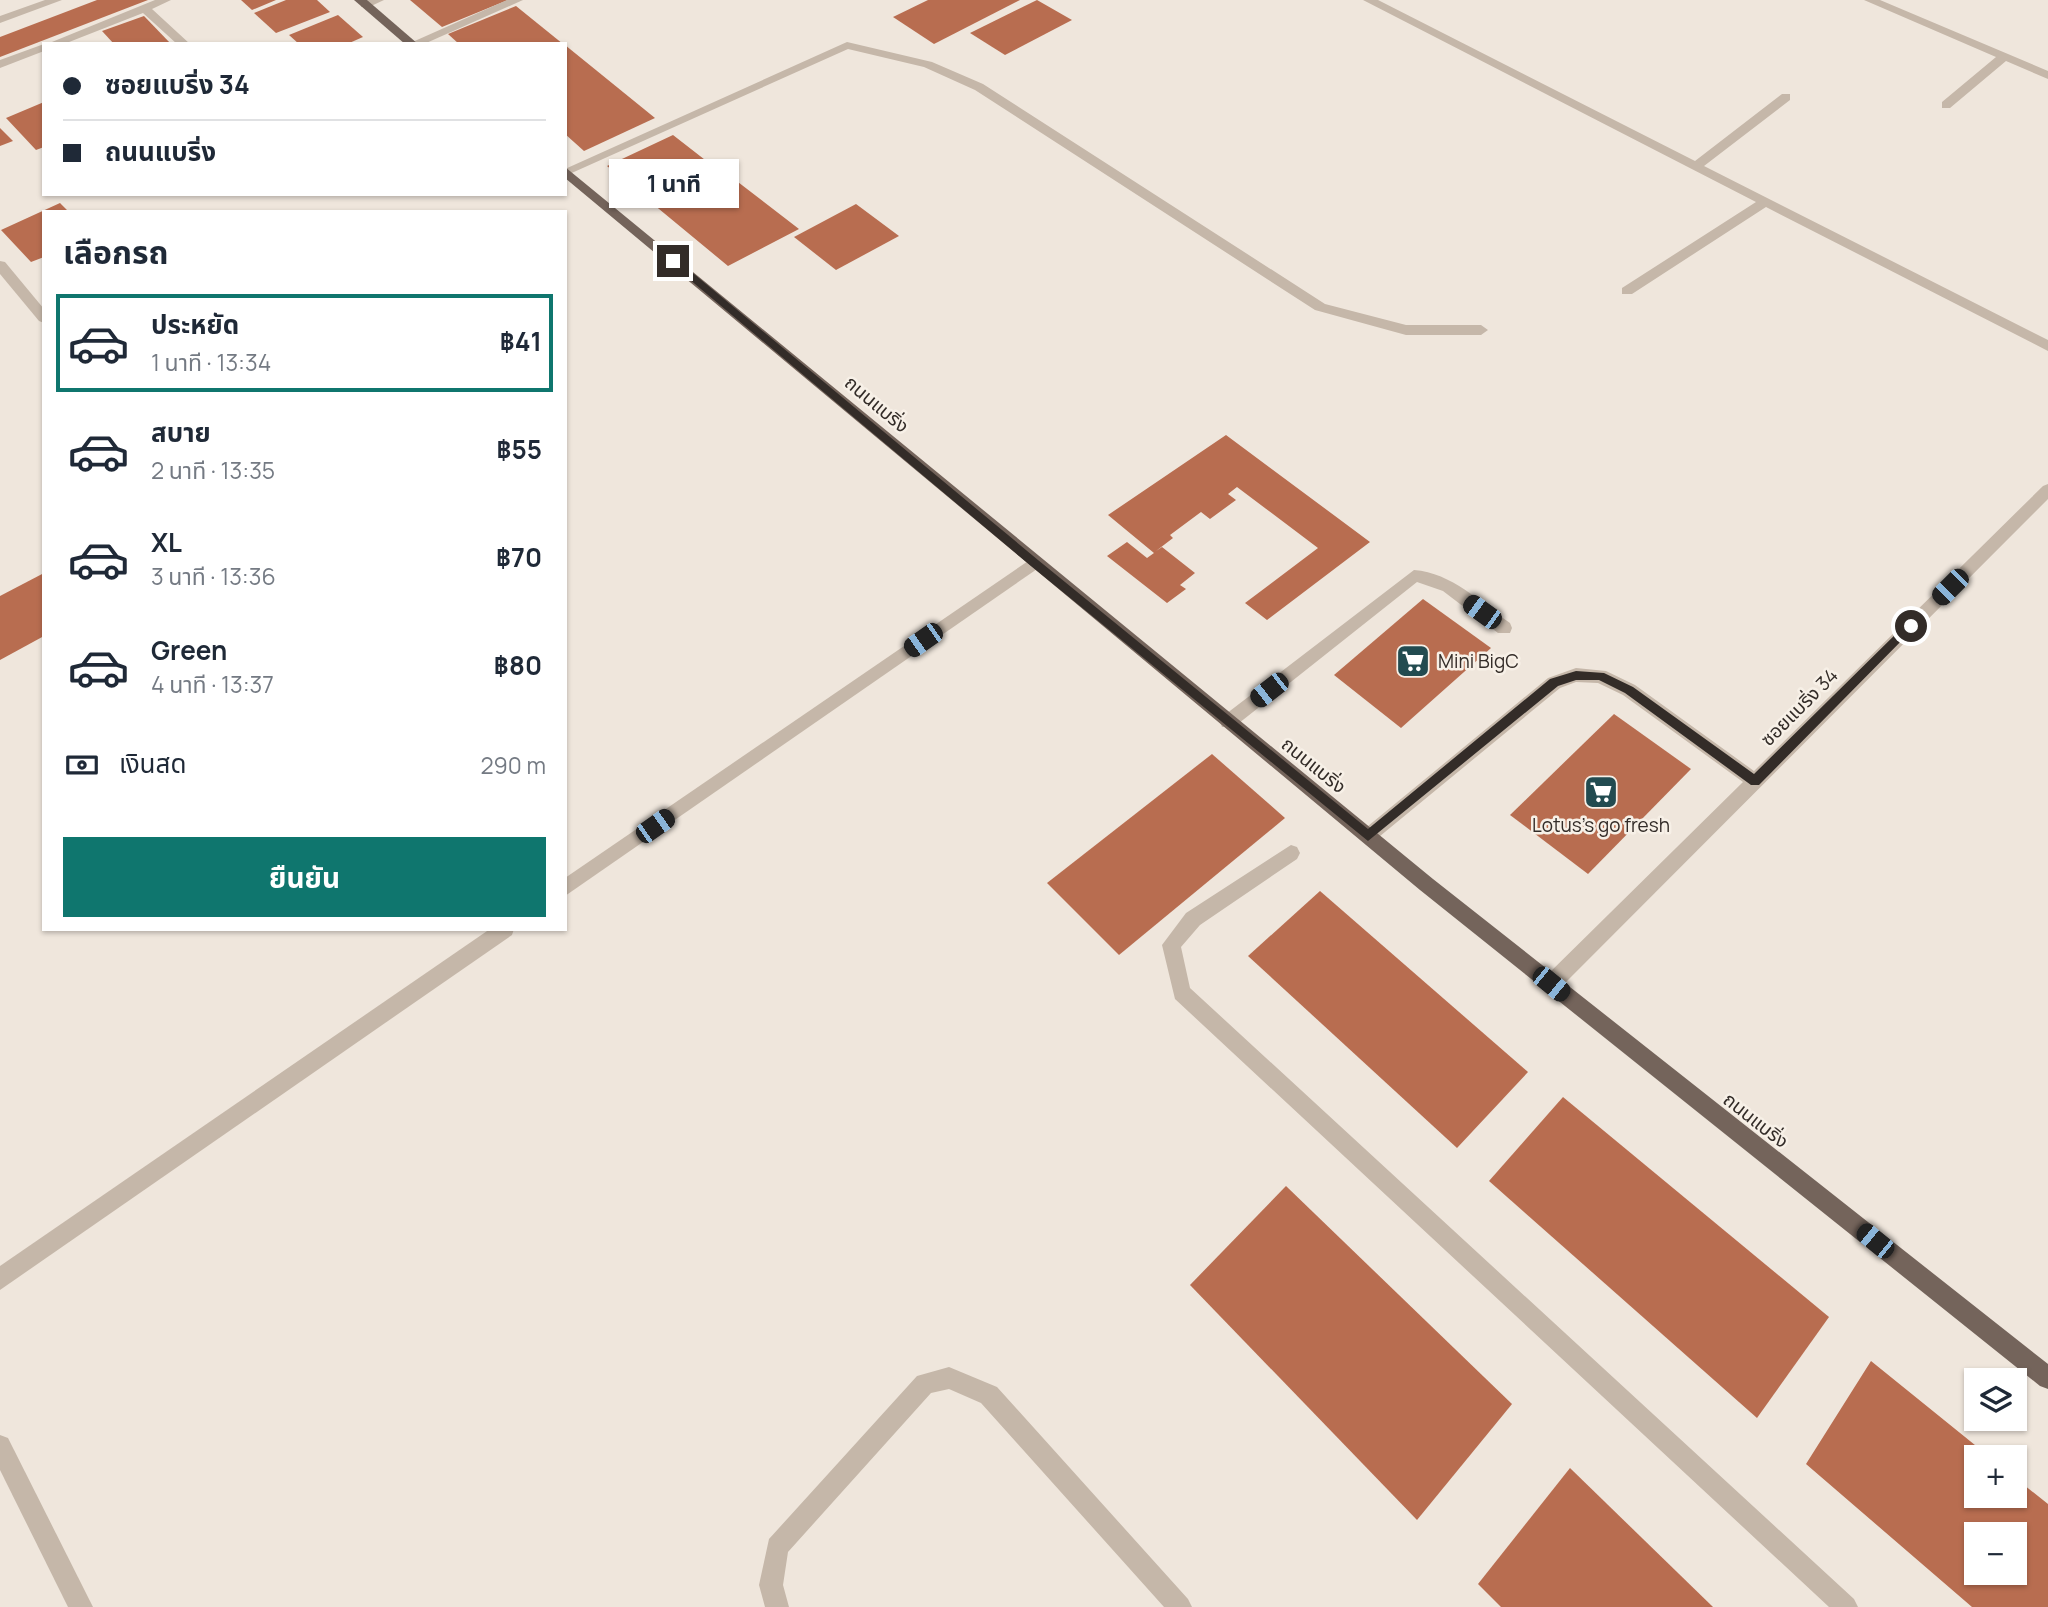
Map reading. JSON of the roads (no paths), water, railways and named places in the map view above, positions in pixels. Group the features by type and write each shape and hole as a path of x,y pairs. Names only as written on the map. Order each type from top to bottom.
{"main road":[{"path":"363,2 411,42"},
{"name":"ถนนแบริ่ง","path":"567,173 1034,563 1368,836 2048,1378"}],"street":[{"path":"0,20 56,0"},
{"path":"58,42 165,0"},
{"path":"363,2 378,0"},
{"path":"418,42 517,0"},
{"path":"1369,0 2048,346"},
{"path":"1870,0 2048,75"},
{"path":"144,8 182,42"},
{"path":"567,172 847,45 928,64 979,87 1320,307 1406,330 1481,330"},
{"path":"0,64 42,48"},
{"path":"1946,105 2004,57"},
{"path":"1695,167 1786,97"},
{"path":"1627,291 1765,202"},
{"path":"0,265 42,316"},
{"name":"ซอยแบริ่ง 34","path":"1551,984 2048,490"},
{"path":"567,887 1034,563"},
{"path":"1228,722 1414,576 1424,575 1438,580 1504,628"},
{"path":"1368,836 1554,682 1576,675 1600,676 1629,690 1755,781"},
{"path":"1291,853 1193,919 1171,945 1182,993 1846,1607"},
{"path":"0,1279 502,931"},
{"path":"777,1607 771,1585 777,1547 925,1384 948,1378 989,1395 1180,1607"},
{"path":"0,1446 81,1607"}],"place":[{"name":"Mini BigC","path":"1413,661"},
{"name":"Lotus's go fresh","path":"1601,792"}]}
